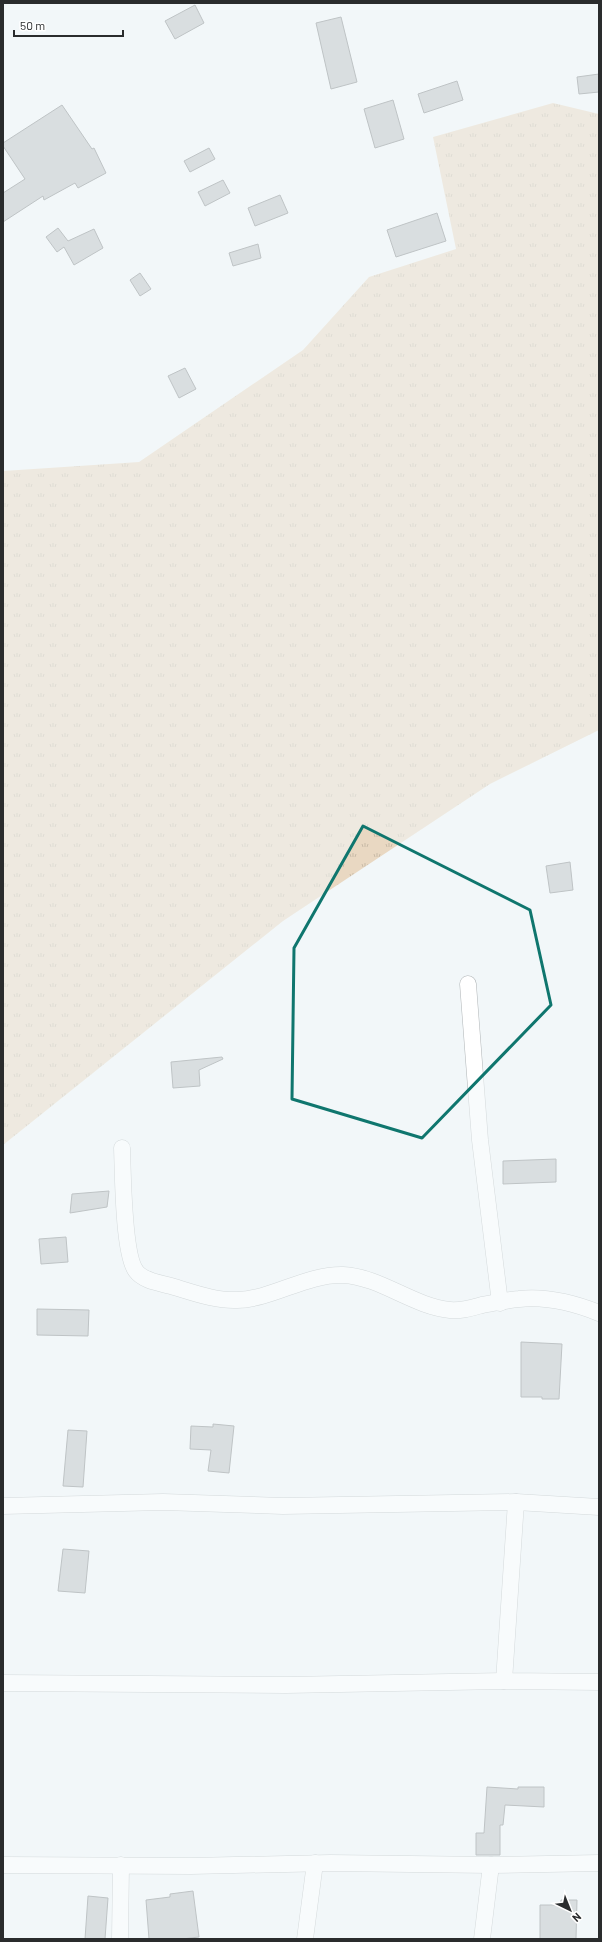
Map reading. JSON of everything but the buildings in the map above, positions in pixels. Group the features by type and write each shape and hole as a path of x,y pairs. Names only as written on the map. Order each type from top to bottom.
{"street":[{"path":"468,984 480,1140 500,1303"},
{"path":"122,1148 126,1235 133,1267 142,1277 215,1298 237,1300 257,1296 316,1279 343,1275 368,1279 420,1303 449,1310 465,1310 483,1305 519,1299 548,1300 577,1305 599,1313"},
{"path":"3,1506 163,1502 283,1506 516,1502 599,1507"},
{"path":"504,1681 516,1502"},
{"path":"3,1682 286,1685 504,1681 599,1682"},
{"path":"3,1865 491,1865 599,1863"},
{"path":"305,1939 314,1864"},
{"path":"120,1939 121,1865"},
{"path":"482,1939 491,1865"}],"highlighted area":[{"path":"363,826 530,910 551,1005 422,1138 292,1099 294,948"}],"green space":[{"path":"553,103 599,114 599,730 490,784 283,921 3,1145 3,471 139,462 303,350 369,277 456,249 433,137"}]}
